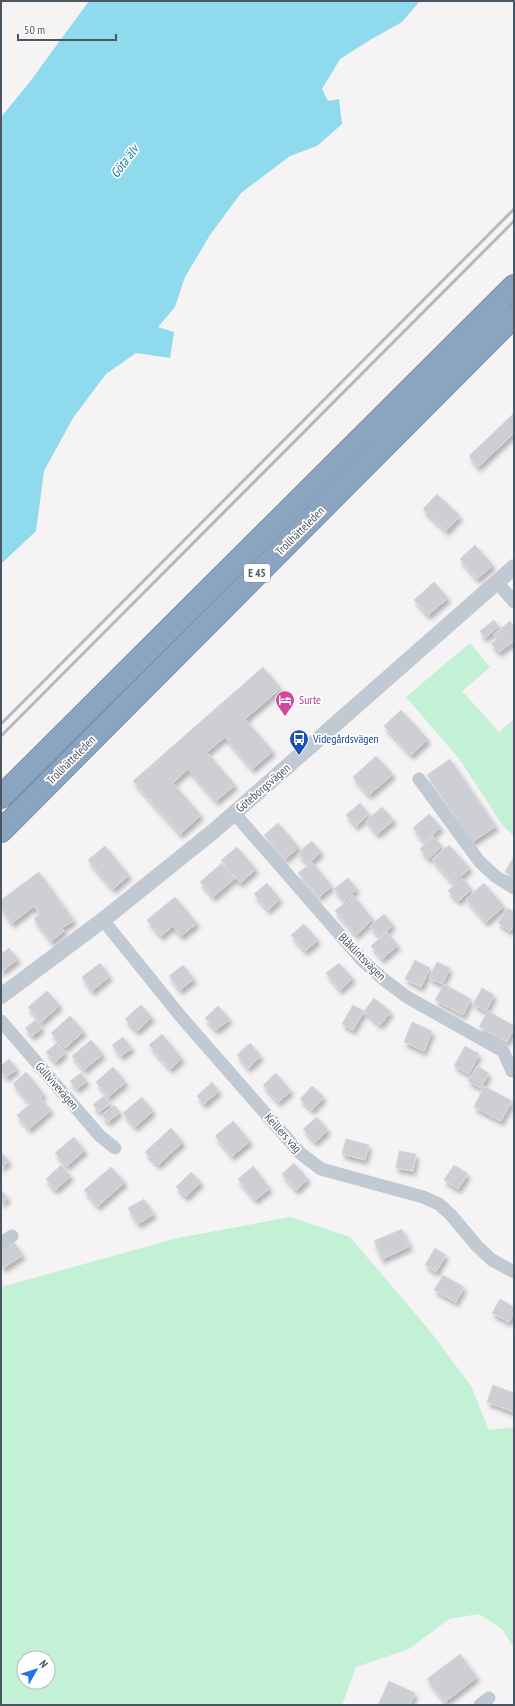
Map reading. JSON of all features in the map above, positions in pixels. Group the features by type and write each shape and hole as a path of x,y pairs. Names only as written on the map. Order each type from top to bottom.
{"highway":[{"name":"Trollhätteleden","path":"1,797 514,286"},
{"name":"Trollhätteleden","path":"1,831 514,316"}],"street":[{"name":"Göteborgsvägen","path":"1,996 103,920 172,866 514,567"},
{"path":"496,582 514,602"},
{"path":"419,779 479,861 495,876 514,888"},
{"name":"Blåklintsvägen","path":"234,813 362,960 408,997 503,1051 512,1071"},
{"name":"Keillers väg","path":"103,920 182,1018 300,1153 321,1169 422,1197 439,1204 451,1215 477,1246 492,1260 514,1272"},
{"name":"Gullvivevägen","path":"1,1021 100,1136 115,1148"}],"green space":[{"path":"470,643 490,667 462,691 499,732 514,719 514,836 503,826 460,760 406,697"},
{"path":"290,1217 350,1237 430,1331 471,1386 489,1430 514,1427 514,1648 502,1629 479,1614 449,1619 409,1649 356,1667 342,1705 1,1705 1,1287 178,1238"}],"water":[{"name":"Göta älv","path":"89,1 420,1 402,22 340,59 322,89 328,101 339,99 342,124 317,146 290,156 241,193 210,235 185,277 175,307 158,327 174,332 170,358 136,353 106,374 73,418 44,471 36,531 1,564 1,117 29,83"}],"building":[{"path":"514,413 514,433 478,467 469,456"},
{"path":"437,494 460,516 446,531 423,509"},
{"path":"475,545 493,565 477,579 460,559"},
{"path":"434,582 448,598 428,615 414,600"},
{"path":"494,620 499,626 485,638 480,631"},
{"path":"510,621 514,626 514,641 499,652 491,644 497,639 493,635"},
{"path":"263,667 281,688 245,719 273,751 252,769 225,737 207,752 235,785 216,801 188,769 173,783 201,815 180,834 133,781"},
{"path":"401,710 428,739 411,755 384,726"},
{"path":"376,756 393,774 369,795 353,777"},
{"path":"450,759 496,826 472,842 427,775"},
{"path":"360,803 369,814 356,826 346,815"},
{"path":"382,807 394,820 377,834 366,821"},
{"path":"429,814 441,827 425,842 413,828"},
{"path":"278,823 299,847 285,859 264,835"},
{"path":"433,836 442,846 429,859 420,849"},
{"path":"312,841 321,852 308,864 298,853"},
{"path":"449,845 470,868 453,883 432,859"},
{"path":"105,846 129,875 113,889 88,860"},
{"path":"237,847 256,869 240,883 221,860"},
{"path":"514,856 514,877 505,872"},
{"path":"312,862 332,886 319,897 298,873"},
{"path":"222,863 235,878 213,897 200,882"},
{"path":"39,872 74,920 62,928 64,931 51,941 34,919 40,914 34,906 12,923 1,908 1,900"},
{"path":"348,878 357,889 344,900 334,889"},
{"path":"462,878 472,889 458,901 448,891"},
{"path":"267,883 280,899 268,910 254,894"},
{"path":"484,883 504,906 486,922 466,899"},
{"path":"353,895 373,919 356,935 335,911"},
{"path":"175,897 197,923 181,936 173,926 161,936 147,920"},
{"path":"508,908 514,912 514,925 510,931 498,923"},
{"path":"384,914 393,925 380,937 370,926"},
{"path":"304,924 318,940 305,951 291,935"},
{"path":"387,932 398,945 382,959 371,946"},
{"path":"9,948 18,959 1,972 1,950 3,953"},
{"path":"415,960 430,968 421,987 405,979"},
{"path":"437,962 450,968 442,984 429,978"},
{"path":"100,963 110,976 92,991 82,977"},
{"path":"339,963 353,978 340,990 326,973"},
{"path":"183,965 194,979 180,990 169,976"},
{"path":"444,984 471,999 463,1015 435,1000"},
{"path":"482,988 494,995 486,1011 473,1004"},
{"path":"47,991 60,1005 41,1022 28,1007"},
{"path":"374,998 391,1012 380,1025 364,1011"},
{"path":"141,1005 152,1017 137,1031 125,1019"},
{"path":"353,1005 364,1011 353,1030 342,1024"},
{"path":"218,1006 230,1019 216,1030 205,1018"},
{"path":"488,1011 514,1026 514,1029 507,1042 479,1027"},
{"path":"70,1016 84,1031 65,1048 51,1033"},
{"path":"36,1020 42,1028 32,1036 25,1028"},
{"path":"412,1022 432,1031 424,1051 404,1042"},
{"path":"162,1034 182,1058 170,1069 149,1045"},
{"path":"123,1037 132,1048 121,1056 112,1045"},
{"path":"91,1040 103,1054 84,1070 72,1056"},
{"path":"57,1043 65,1053 55,1062 46,1052"},
{"path":"250,1043 261,1056 248,1068 237,1055"},
{"path":"465,1046 479,1054 469,1074 454,1066"},
{"path":"9,1059 17,1069 6,1077 1,1071 1,1066"},
{"path":"477,1066 489,1073 481,1088 468,1081"},
{"path":"113,1067 126,1082 108,1097 96,1082"},
{"path":"26,1072 44,1094 40,1097 51,1110 29,1129 17,1115 30,1104 13,1084"},
{"path":"81,1073 87,1081 77,1089 70,1081"},
{"path":"276,1073 291,1091 278,1102 263,1085"},
{"path":"212,1082 219,1091 204,1104 197,1096"},
{"path":"312,1086 324,1097 312,1110 300,1099"},
{"path":"484,1086 512,1101 501,1121 474,1107"},
{"path":"104,1096 110,1104 99,1112 93,1105"},
{"path":"142,1097 153,1111 135,1127 123,1113"},
{"path":"114,1105 120,1112 108,1122 102,1115"},
{"path":"317,1117 328,1130 315,1142 303,1129"},
{"path":"233,1121 250,1141 232,1156 215,1136"},
{"path":"171,1128 183,1142 158,1165 145,1152"},
{"path":"74,1137 85,1150 67,1166 55,1153"},
{"path":"346,1139 369,1145 365,1160 342,1154"},
{"path":"399,1151 416,1154 413,1171 396,1168"},
{"path":"1,1152 9,1161 1,1168"},
{"path":"294,1163 308,1179 296,1190 282,1174"},
{"path":"61,1165 71,1176 55,1190 46,1179"},
{"path":"454,1165 468,1174 458,1189 444,1180"},
{"path":"253,1166 270,1188 255,1200 238,1179"},
{"path":"111,1167 125,1182 98,1206 84,1190"},
{"path":"191,1172 201,1182 186,1197 176,1187"},
{"path":"1,1190 8,1198 2,1203 1,1201"},
{"path":"144,1199 154,1214 138,1224 128,1208"},
{"path":"402,1229 410,1246 382,1259 374,1241"},
{"path":"13,1241 23,1255 3,1268 1,1264 1,1249"},
{"path":"435,1248 446,1255 436,1272 425,1265"},
{"path":"443,1275 464,1287 456,1302 434,1290"},
{"path":"500,1299 514,1307 514,1313 509,1322 492,1313"},
{"path":"493,1385 514,1393 514,1412 487,1402"},
{"path":"460,1654 477,1677 445,1702 427,1679"},
{"path":"389,1681 415,1693 410,1705 378,1705"}],"railway":[{"path":"1,724 514,209"},
{"path":"1,736 514,221"}],"place":[{"name":"Surte","path":"285,717"},
{"name":"Videgårdsvägen","path":"299,756"}]}
